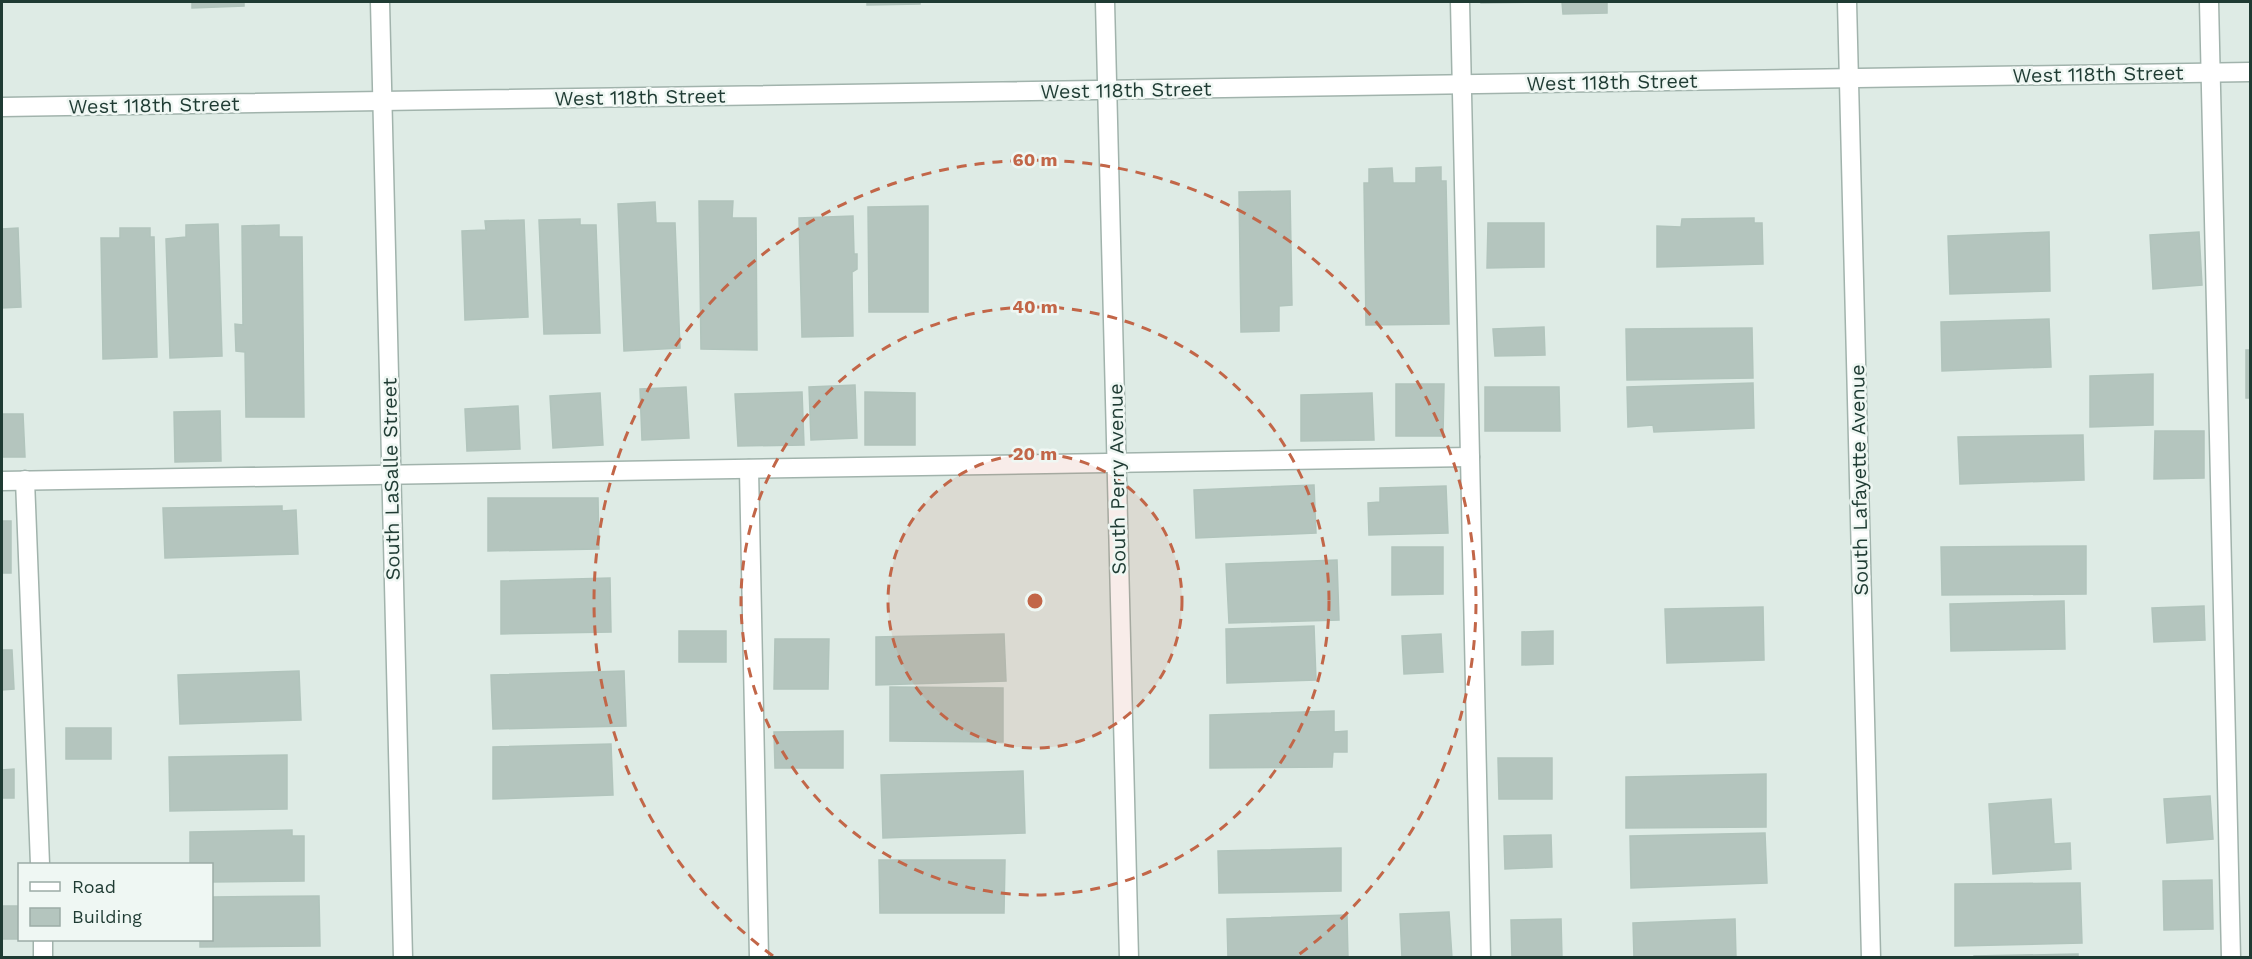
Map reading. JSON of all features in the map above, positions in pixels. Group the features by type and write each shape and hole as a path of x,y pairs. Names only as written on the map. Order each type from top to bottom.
{"street":[{"name":"South LaSalle Street","path":"380,2 403,957"},
{"name":"South Perry Avenue","path":"1105,2 1129,957"},
{"path":"1460,2 1481,957"},
{"name":"South Lafayette Avenue","path":"1847,2 1871,957"},
{"path":"2209,2 2231,957"},
{"name":"West 118th Street","path":"2,108 2250,72"},
{"path":"2,481 1470,457"},
{"path":"749,469 759,957"},
{"path":"25,480 40,863"},
{"path":"43,941 43,957"}],"building":[{"path":"192,2 244,2 244,6 192,8"},
{"path":"867,2 920,2 920,4 867,5"},
{"path":"1481,2 1537,2 1481,3"},
{"path":"1562,2 1607,2 1607,13 1563,14"},
{"path":"1441,167 1441,181 1446,181 1449,324 1366,325 1364,183 1369,183 1369,169 1392,168 1393,183 1416,183 1416,168"},
{"path":"1290,191 1292,305 1279,306 1279,331 1241,332 1239,192"},
{"path":"699,201 733,201 732,218 756,218 757,350 701,349"},
{"path":"655,202 656,223 675,223 680,348 624,351 618,204"},
{"path":"928,206 928,312 869,312 868,207"},
{"path":"853,216 854,254 857,254 857,269 852,272 853,336 802,337 799,218"},
{"path":"1754,218 1754,223 1762,223 1763,264 1657,267 1657,226 1681,227 1682,219"},
{"path":"580,219 580,225 596,225 600,333 544,334 539,220"},
{"path":"524,220 528,317 465,320 462,231 486,230 485,221"},
{"path":"1488,223 1544,223 1544,267 1487,268"},
{"path":"218,224 222,356 170,358 166,239 186,237 186,225"},
{"path":"279,225 279,237 302,237 304,417 246,417 245,352 236,351 235,324 243,325 242,226"},
{"path":"18,228 21,307 2,308 2,229"},
{"path":"120,228 150,228 150,237 154,237 157,357 103,359 101,238 120,238"},
{"path":"2049,232 2050,291 1950,294 1948,236"},
{"path":"2199,232 2202,285 2153,289 2150,235"},
{"path":"2049,319 2051,367 1942,371 1941,322"},
{"path":"1544,327 1545,355 1495,356 1493,329"},
{"path":"1752,328 1753,378 1627,380 1626,329"},
{"path":"2246,350 2250,350 2250,398 2246,398"},
{"path":"2153,374 2153,425 2090,427 2090,376"},
{"path":"1753,383 1754,428 1654,432 1653,425 1628,427 1627,387"},
{"path":"1396,384 1444,384 1443,436 1396,436"},
{"path":"855,385 857,438 811,440 809,387"},
{"path":"686,387 689,438 642,440 640,389"},
{"path":"1485,387 1559,387 1560,431 1485,431"},
{"path":"802,392 804,445 738,446 735,394"},
{"path":"865,392 915,393 915,445 865,445"},
{"path":"600,393 603,445 553,448 550,396"},
{"path":"1372,393 1374,440 1301,441 1301,395"},
{"path":"518,406 520,449 467,451 465,409"},
{"path":"220,411 221,461 175,462 174,412"},
{"path":"2,414 23,414 25,457 2,457"},
{"path":"2155,431 2204,431 2204,478 2154,479"},
{"path":"2083,435 2084,480 1960,484 1958,437"},
{"path":"1314,485 1316,533 1196,538 1194,490"},
{"path":"1446,486 1448,533 1369,535 1368,503 1380,502 1380,488"},
{"path":"488,498 598,498 599,549 488,551"},
{"path":"282,506 282,511 296,510 298,554 165,558 163,508"},
{"path":"2,521 11,521 11,573 2,573"},
{"path":"2086,546 2086,594 1942,595 1941,547"},
{"path":"1392,547 1443,547 1443,594 1392,595"},
{"path":"1337,560 1339,620 1229,623 1226,564"},
{"path":"610,578 611,632 501,634 501,581"},
{"path":"2064,601 2065,649 1951,651 1950,604"},
{"path":"2204,606 2205,640 2154,642 2152,608"},
{"path":"1763,607 1764,660 1667,663 1665,609"},
{"path":"1314,626 1316,680 1227,683 1226,629"},
{"path":"679,631 726,631 726,662 679,662"},
{"path":"1553,631 1553,664 1522,665 1522,632"},
{"path":"1004,634 1006,681 876,685 876,637"},
{"path":"1441,634 1443,672 1404,674 1402,636"},
{"path":"775,639 829,639 828,689 774,689"},
{"path":"2,650 12,650 14,689 2,690"},
{"path":"299,671 301,720 180,724 178,675"},
{"path":"624,671 626,726 493,729 491,675"},
{"path":"890,687 1003,688 1003,742 890,741"},
{"path":"1334,711 1334,732 1347,731 1347,752 1333,752 1332,767 1210,768 1210,715"},
{"path":"66,728 111,728 111,759 66,759"},
{"path":"843,731 843,768 775,768 774,732"},
{"path":"611,744 613,795 493,799 493,747"},
{"path":"287,755 287,809 170,811 169,757"},
{"path":"1498,758 1552,758 1552,799 1499,799"},
{"path":"14,769 14,798 2,798 2,770"},
{"path":"1023,771 1025,833 883,838 881,775"},
{"path":"1766,774 1766,827 1626,828 1626,777"},
{"path":"2210,796 2213,839 2167,843 2164,799"},
{"path":"2051,799 2054,844 2070,843 2071,869 1993,874 1989,804"},
{"path":"292,830 292,836 304,836 304,881 213,882 213,863 190,863 190,832"},
{"path":"1765,833 1767,883 1631,888 1630,836"},
{"path":"1551,835 1552,867 1505,869 1504,836"},
{"path":"1341,848 1341,891 1219,893 1218,851"},
{"path":"879,860 1005,860 1004,913 880,913"},
{"path":"2212,880 2213,929 2164,930 2163,881"},
{"path":"2080,883 2082,943 1955,946 1955,884"},
{"path":"319,896 320,946 200,947 200,941 213,941 213,897"},
{"path":"2,906 18,906 18,939 2,939"},
{"path":"1449,912 1452,958 1402,958 1400,914"},
{"path":"1347,915 1348,958 1228,958 1227,919"},
{"path":"1561,919 1562,958 1512,958 1511,920"},
{"path":"1735,919 1736,958 1634,958 1633,923"},
{"path":"2078,954 2078,958 1974,958 1974,956"}]}
